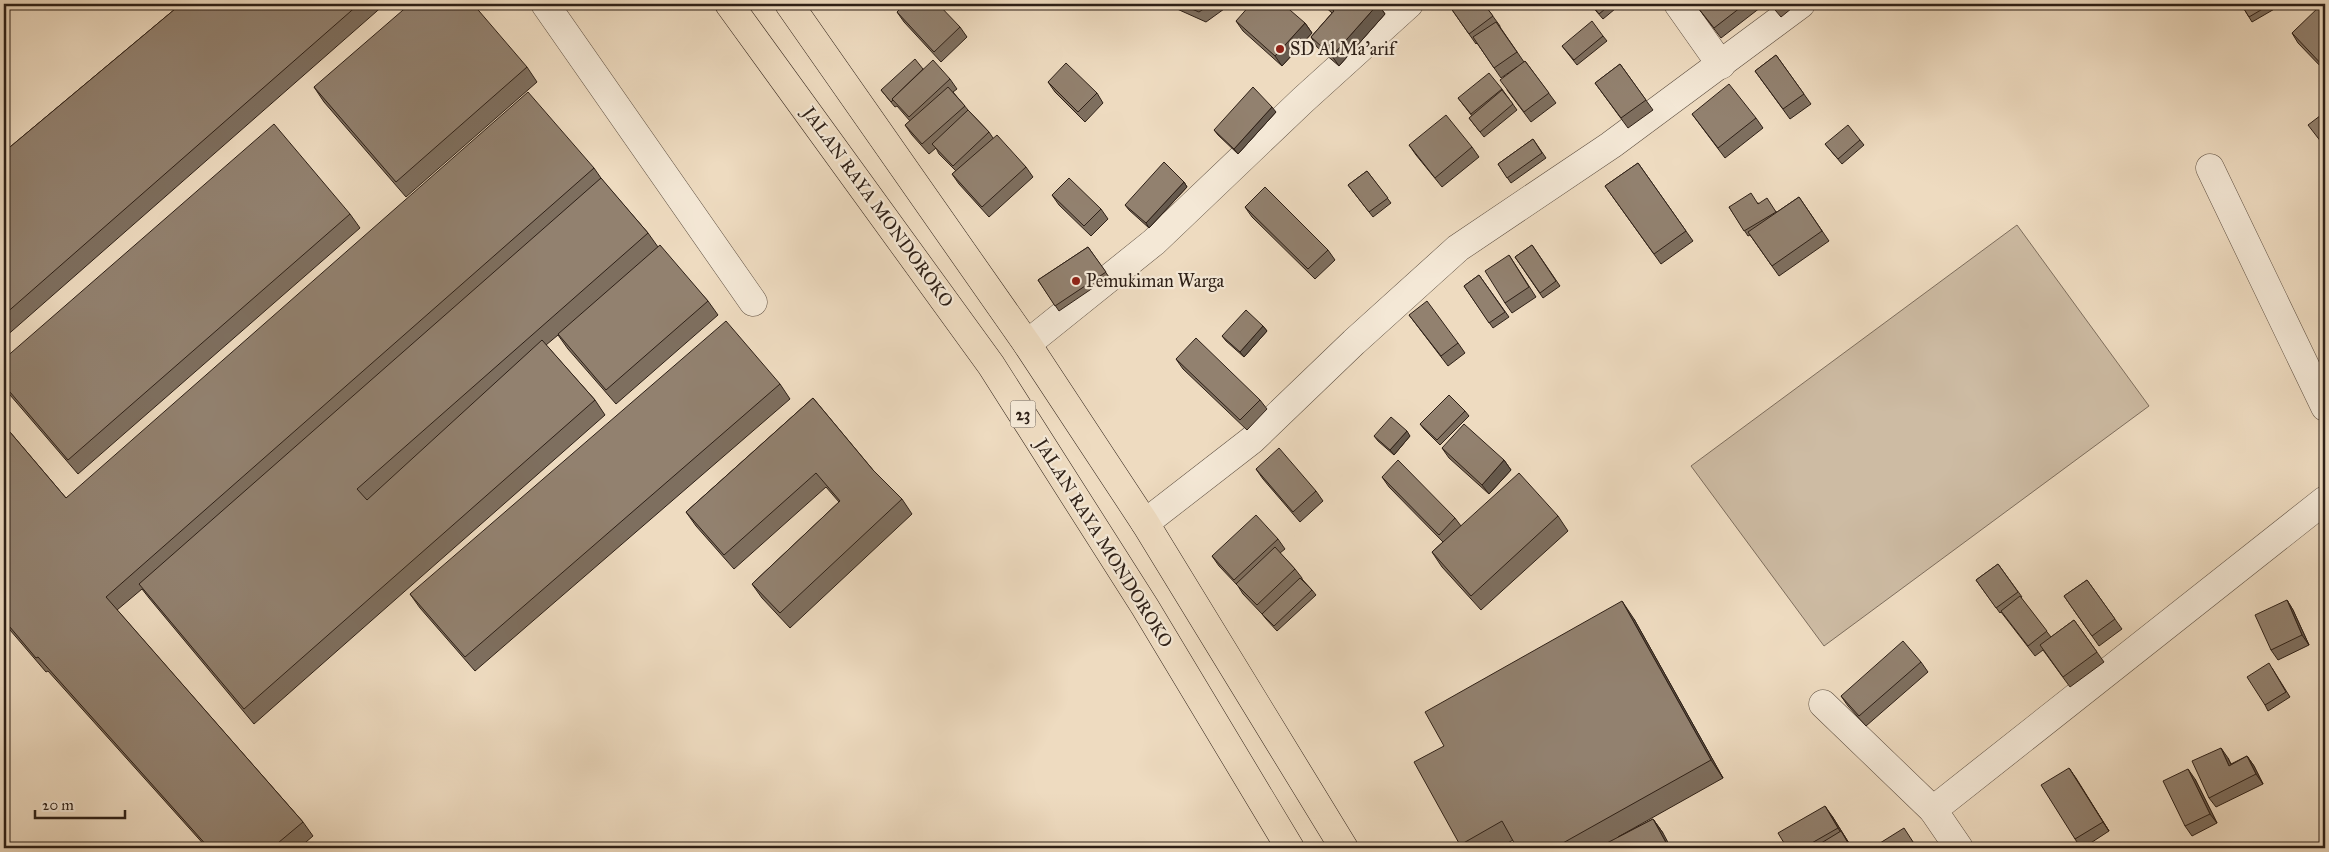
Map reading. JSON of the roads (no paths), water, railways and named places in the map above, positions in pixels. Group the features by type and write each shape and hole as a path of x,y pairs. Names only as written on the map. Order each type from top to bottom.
{"highway":[{"name":"JALAN RAYA MONDOROKO","path":"729,4 992,365 1145,607 1290,848"},
{"name":"23","path":"789,4 1027,344 1145,522 1344,848"}],"street":[{"path":"545,4 753,302"},
{"path":"1027,344 1154,242 1303,100 1409,4"},
{"path":"1678,4 1721,65"},
{"path":"1145,522 1252,440 1354,342 1458,248 1610,145 1721,65 1801,4"},
{"path":"2210,168 2325,407"},
{"path":"1933,810 2325,500"},
{"path":"1823,704 1933,810 1959,848"}],"place":[{"name":"SD Al Ma'arif","path":"1280,49"},
{"name":"Pemukiman Warga","path":"1076,281"}]}
